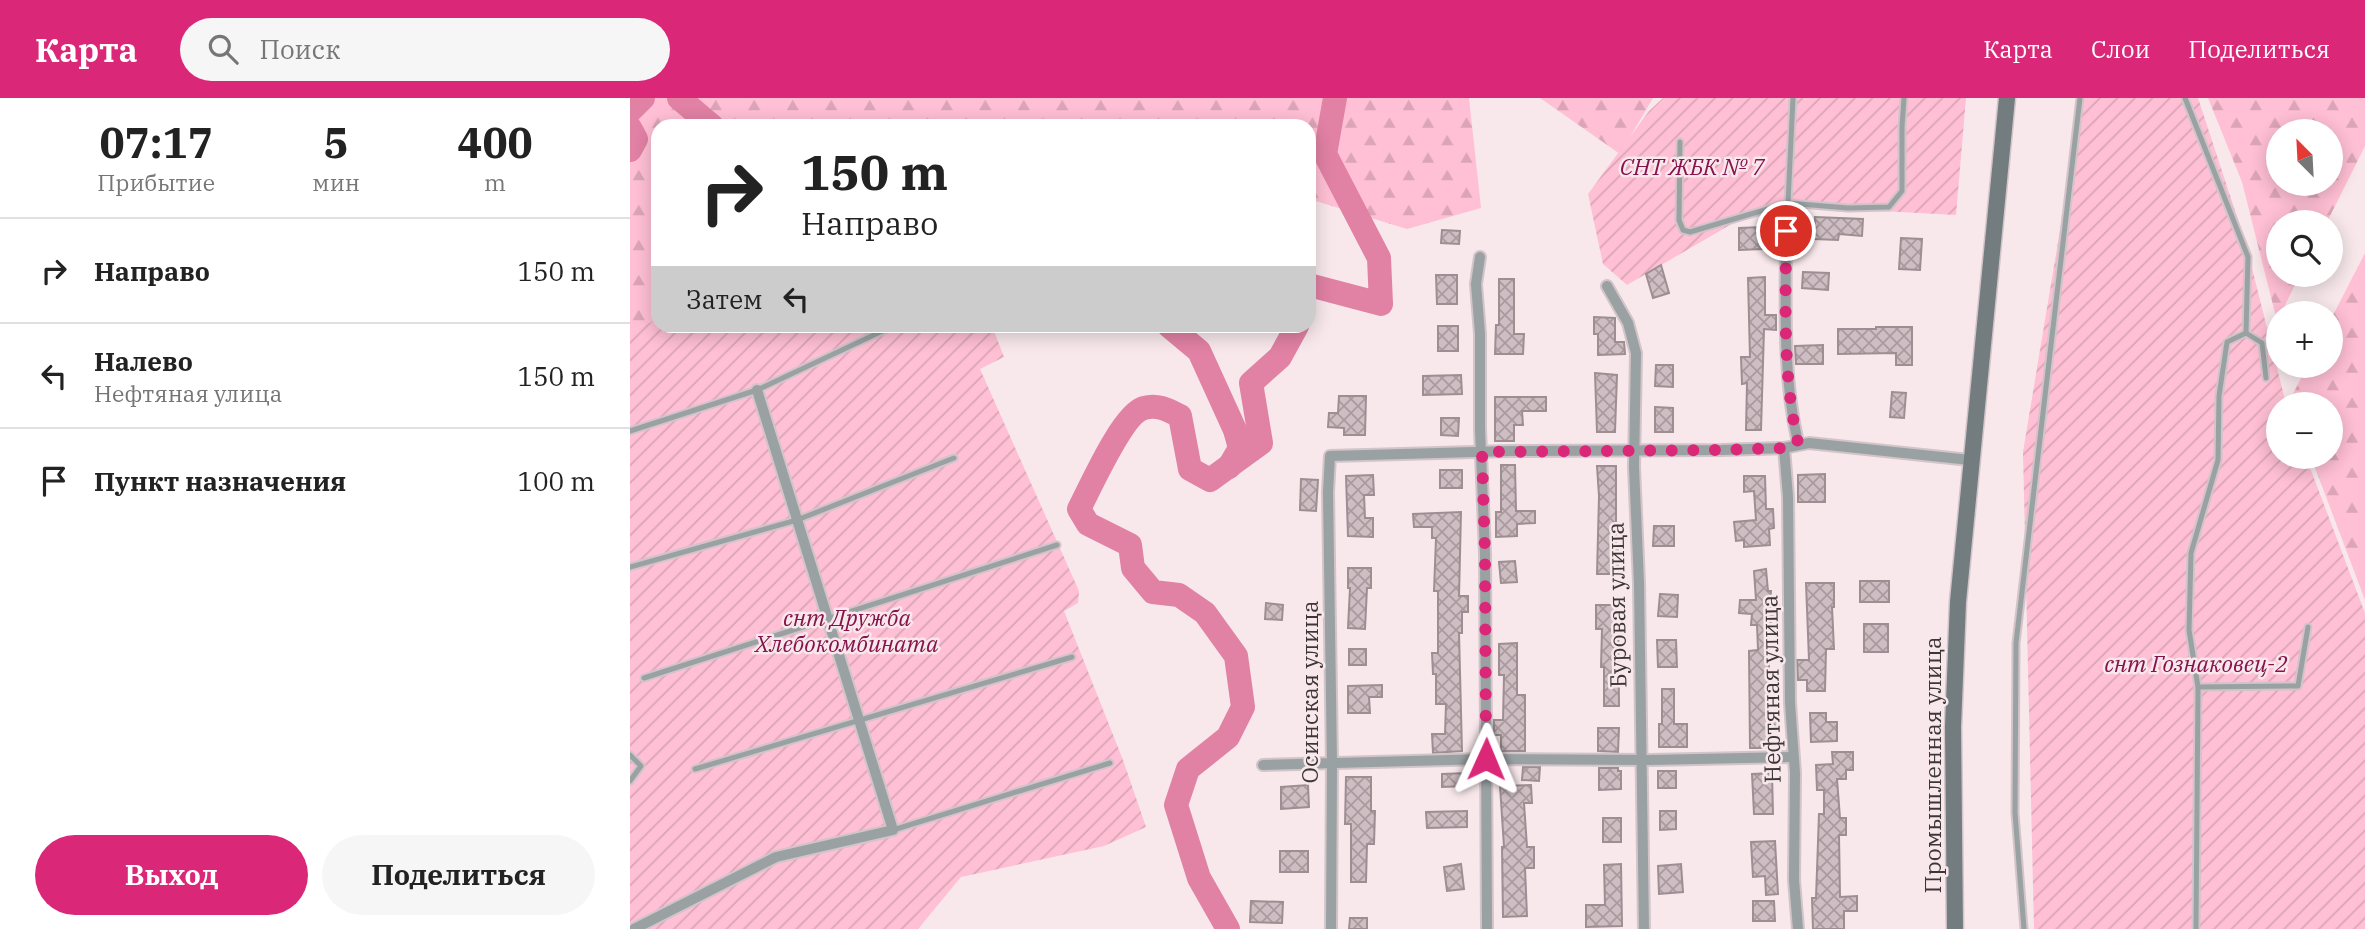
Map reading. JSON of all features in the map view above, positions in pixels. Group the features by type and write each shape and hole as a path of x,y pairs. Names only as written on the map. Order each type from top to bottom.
{"main road":[{"name":"Промышленная улица","path":"1955,929 1952,727 1958,602 2007,98"}],"street":[{"path":"1786,231 1786,353 1791,408 1798,443"},
{"path":"1480,257 1476,284 1485,554 1487,929"},
{"name":"Буровая улица","path":"1607,286 1628,323 1636,353 1634,450 1639,564 1644,929"},
{"path":"635,929 776,858 893,830 757,390"},
{"path":"1482,452 1784,448 1798,443 1970,460"},
{"name":"Нефтяная улица","path":"1784,448 1788,497 1794,880 1798,929"},
{"name":"Осинская улица","path":"1331,929 1330,456 1482,452"},
{"path":"1264,765 1486,759 1794,757"}],"lane":[{"path":"1788,203 1793,98"},
{"path":"1680,142 1679,220 1683,230 1690,232 1788,203 1848,208 1889,207 1902,191 1904,98"},
{"path":"2024,929 2015,813 2015,643 2080,98"},
{"path":"2185,98 2248,257 2246,334"},
{"path":"630,431 757,390 878,333"},
{"path":"2246,334 2262,343 2266,378"},
{"path":"2196,929 2198,687 2189,631 2191,553 2218,460 2219,396 2227,342 2246,334"},
{"path":"630,567 797,520 954,458"},
{"path":"644,678 1057,545"},
{"path":"2198,687 2298,686 2308,627"},
{"path":"695,769 1072,657"},
{"path":"630,755 641,766 630,782"},
{"path":"893,830 1110,763"}],"green space":[{"path":"630,98 1469,98 1481,208 1407,229 1316,201 1316,119 651,119 651,322 630,331"},
{"path":"1540,98 1653,98 1620,154"},
{"name":"СНТ ЖБК № 7","path":"1663,98 1966,98 1956,215 1788,206 1735,222 1627,285 1603,264 1588,194 1649,111"},
{"name":"снт Гознаковец-2","path":"2082,98 2198,98 2246,244 2266,324 2266,378 2280,378 2283,392 2266,392 2266,469 2311,469 2365,613 2365,929 2034,929 2023,452"},
{"path":"2208,98 2365,98 2365,146 2343,190 2343,119 2266,119 2266,196 2340,196 2333,210 2266,210 2266,277 2242,182"},
{"path":"2365,253 2365,600 2316,469 2343,469 2343,392 2294,392 2301,378 2343,378 2343,301 2340,301"},
{"path":"2268,287 2294,287 2287,301 2272,301"},
{"name":"снт Дружба Хлебокомбината","path":"651,322 651,333 995,333 1004,357 980,369 1079,591 1078,603 1064,611 1123,760 1146,827 1104,846 961,877 918,929 630,929 630,331"}],"building":[{"path":"1815,217 1863,219 1862,236 1839,234 1838,240 1814,239"},
{"path":"1762,227 1763,249 1739,250 1739,228"},
{"path":"1442,230 1460,231 1459,244 1441,243"},
{"path":"1901,238 1922,239 1920,270 1899,269"},
{"path":"1661,265 1669,293 1653,298 1646,274"},
{"path":"1803,272 1829,273 1828,290 1802,288"},
{"path":"1436,275 1457,275 1457,304 1437,304"},
{"path":"1765,277 1765,315 1776,315 1776,330 1764,329 1761,430 1746,430 1747,383 1742,384 1741,357 1750,357 1748,278"},
{"path":"1499,279 1514,279 1514,334 1524,334 1523,354 1495,354 1496,325 1499,325"},
{"path":"1594,317 1615,318 1615,342 1624,342 1625,354 1598,355 1598,334 1594,334"},
{"path":"1438,326 1458,326 1458,351 1438,351"},
{"path":"1912,327 1912,365 1896,365 1896,353 1838,354 1838,329"},
{"path":"1823,345 1823,364 1796,364 1795,346"},
{"path":"1656,365 1673,365 1673,387 1655,386"},
{"path":"1595,373 1617,375 1615,432 1597,432"},
{"path":"1461,375 1462,394 1423,395 1423,376"},
{"path":"1892,392 1906,393 1904,418 1890,417"},
{"path":"1339,396 1366,396 1365,435 1344,435 1344,428 1328,427 1329,413 1338,413"},
{"path":"1495,397 1546,397 1546,411 1522,411 1523,425 1514,425 1514,441 1495,441"},
{"path":"1655,407 1673,408 1673,432 1655,432"},
{"path":"1441,418 1459,418 1458,436 1441,435"},
{"path":"1501,465 1515,465 1516,511 1535,511 1535,523 1517,524 1517,536 1496,537 1496,512 1501,512"},
{"path":"1597,466 1616,466 1618,574 1597,574"},
{"path":"1440,470 1462,470 1462,488 1440,488"},
{"path":"1825,474 1825,502 1798,502 1798,475"},
{"path":"1373,475 1374,495 1364,495 1365,518 1373,518 1373,537 1348,536 1346,476"},
{"path":"1744,476 1765,476 1766,509 1773,509 1774,528 1769,529 1770,545 1744,547 1744,540 1736,541 1734,522 1756,520 1754,491 1744,492"},
{"path":"1301,479 1318,480 1316,511 1300,510"},
{"path":"1461,512 1459,596 1468,596 1468,612 1462,612 1462,633 1459,633 1462,751 1433,753 1432,734 1445,734 1446,704 1436,704 1436,674 1433,674 1432,653 1438,653 1438,591 1434,591 1436,538 1432,538 1432,527 1414,527 1413,514"},
{"path":"1654,526 1674,526 1674,546 1653,546"},
{"path":"1515,561 1517,582 1501,583 1499,562"},
{"path":"1348,568 1371,568 1365,629 1348,628"},
{"path":"1766,569 1768,591 1771,591 1770,603 1779,604 1778,616 1771,616 1771,625 1768,625 1770,715 1780,715 1780,727 1770,727 1770,748 1750,748 1749,651 1758,650 1757,625 1751,625 1752,614 1739,613 1740,600 1756,600 1754,571"},
{"path":"1860,581 1889,581 1889,602 1860,602"},
{"path":"1806,583 1834,583 1834,649 1826,649 1825,691 1807,691 1807,680 1798,680 1797,660 1809,660"},
{"path":"1660,594 1678,595 1677,617 1658,616"},
{"path":"1266,603 1283,605 1282,620 1265,619"},
{"path":"1596,605 1618,605 1619,706 1604,706 1602,629 1596,629"},
{"path":"1864,624 1888,624 1888,652 1864,652"},
{"path":"1657,640 1676,640 1677,667 1658,667"},
{"path":"1517,643 1517,695 1525,695 1525,751 1501,751 1501,735 1494,735 1494,720 1503,720 1504,675 1499,675 1499,644"},
{"path":"1349,649 1366,649 1366,665 1349,665"},
{"path":"1382,685 1382,697 1369,697 1370,713 1348,713 1348,686"},
{"path":"1662,689 1674,689 1674,724 1687,724 1687,747 1659,747"},
{"path":"1810,713 1826,713 1826,722 1837,722 1837,741 1811,742"},
{"path":"1598,728 1619,728 1618,752 1598,751"},
{"path":"1832,752 1853,752 1853,770 1846,770 1846,779 1837,779 1840,818 1846,818 1846,835 1839,835 1840,897 1857,896 1857,911 1844,911 1844,929 1813,929 1812,898 1816,898 1819,814 1824,814 1824,790 1817,790 1816,765 1833,764"},
{"path":"1523,767 1540,767 1539,781 1522,780"},
{"path":"1599,768 1618,768 1618,771 1621,771 1621,789 1599,790"},
{"path":"1658,771 1676,771 1676,788 1658,788"},
{"path":"1467,773 1467,786 1442,787 1442,774"},
{"path":"1772,773 1773,814 1754,814 1752,774"},
{"path":"1346,777 1371,777 1371,811 1375,811 1374,844 1367,844 1366,882 1351,882 1351,824 1345,824"},
{"path":"1308,785 1309,807 1281,809 1281,787"},
{"path":"1531,785 1532,803 1524,803 1527,847 1534,847 1534,868 1525,868 1527,916 1503,917 1504,847 1500,786"},
{"path":"1467,811 1467,827 1427,828 1426,812"},
{"path":"1660,811 1676,811 1676,829 1660,830"},
{"path":"1603,818 1621,818 1621,842 1603,842"},
{"path":"1775,841 1778,894 1766,895 1765,876 1753,877 1751,842"},
{"path":"1280,851 1308,851 1308,872 1280,872"},
{"path":"1461,864 1464,889 1447,891 1444,867"},
{"path":"1621,864 1622,926 1586,927 1586,905 1605,905 1604,865"},
{"path":"1681,864 1683,892 1659,894 1658,866"},
{"path":"1251,901 1283,902 1282,923 1250,922"},
{"path":"1753,901 1774,901 1775,921 1753,921"},
{"path":"1350,918 1367,918 1367,929 1349,929"}],"waterway":[{"path":"630,111 643,98"},
{"path":"679,98 704,119"},
{"path":"1316,287 1381,304 1379,258 1325,154 1335,98"},
{"path":"630,128 636,139 630,150"},
{"path":"1177,333 1199,351 1235,430 1240,448 1229,467"},
{"path":"1228,929 1199,878 1176,805 1188,769 1228,737 1243,707 1236,656 1205,613 1179,595 1153,592 1133,568 1130,545 1088,524 1079,509 1117,437 1136,413 1144,408 1158,407 1180,416 1190,469 1210,480 1261,443 1251,383 1280,357 1293,333"}],"route":[{"path":"1486,759 1482,452 1721,450 1784,448 1798,443 1791,408 1785,340 1786,231"}]}
